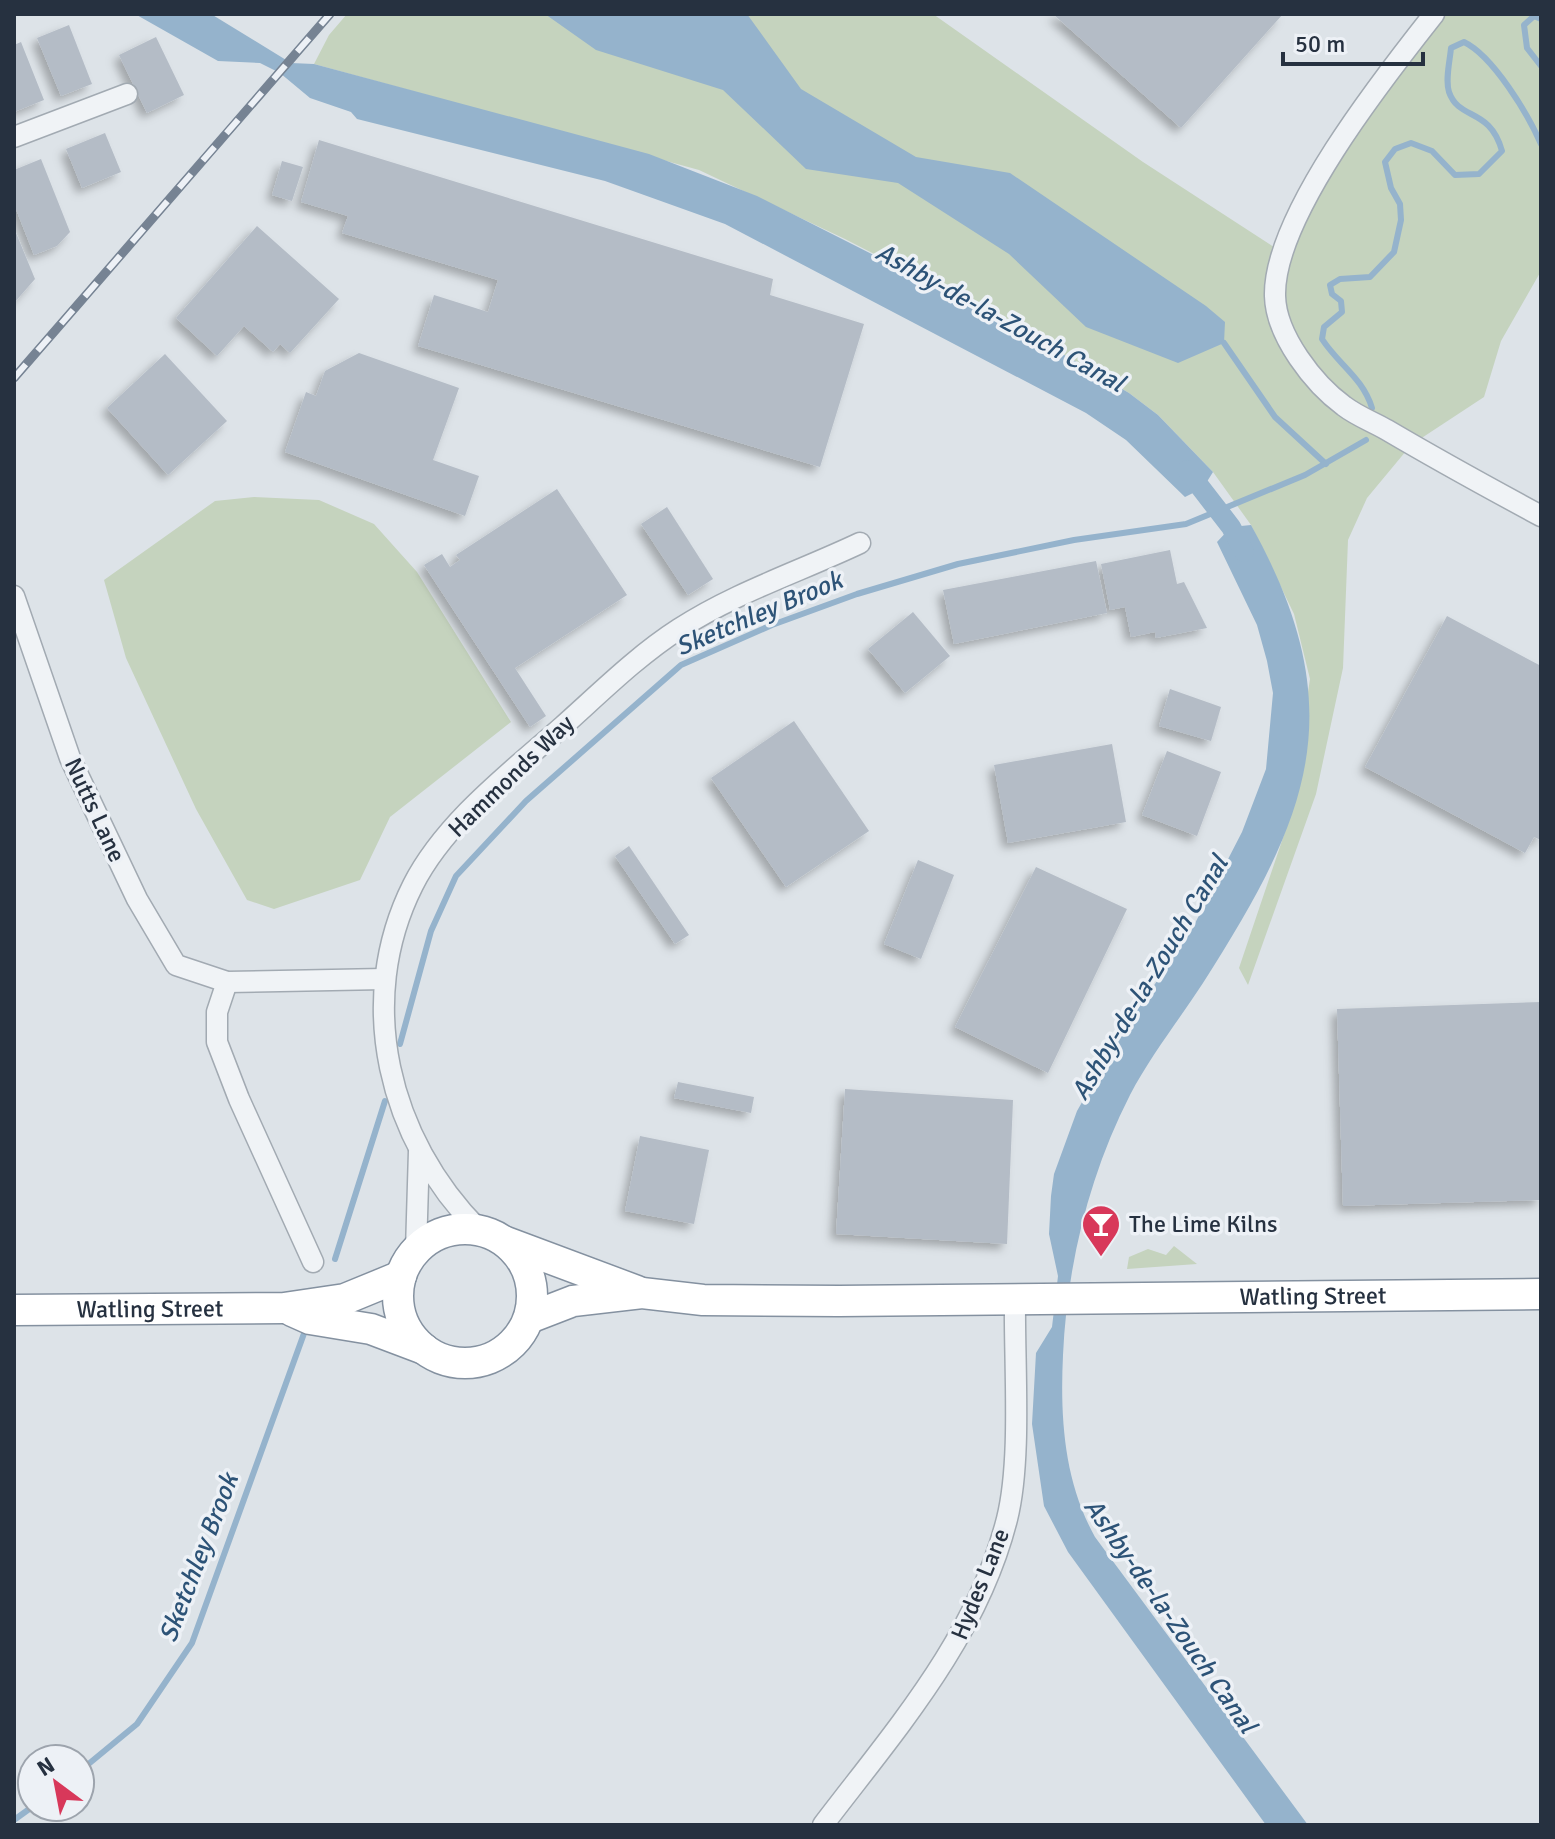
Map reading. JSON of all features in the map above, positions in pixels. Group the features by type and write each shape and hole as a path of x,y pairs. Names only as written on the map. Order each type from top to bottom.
{"highway":[{"path":"492,1236 520,1256 530,1276 533,1297 529,1318 520,1335 506,1349 488,1359 453,1362 424,1349 410,1334 401,1316 398,1296 409,1263 434,1236 456,1230 492,1236 642,1293"},
{"name":"Watling Street","path":"14,1310 284,1308 345,1299 409,1263"},
{"path":"529,1318 573,1301 642,1293 703,1300 1026,1300"},
{"name":"Watling Street","path":"1026,1300 1541,1294"},
{"name":"Watling Street","path":"284,1308 310,1319 371,1329 424,1349"}],"street":[{"path":"1434,14 1344,133 1281,252 1275,297 1279,322 1313,377 1345,407 1457,473 1541,516"},
{"path":"14,137 127,94"},
{"name":"Hammonds Way","path":"492,1236 447,1194 419,1151 395,1092 385,1050 384,979 392,935 414,883 447,837 540,746 679,628 860,543"},
{"name":"Nutts Lane","path":"14,596 70,758 137,899 176,965 227,982 384,979"},
{"path":"227,982 217,1012 217,1042 313,1262"},
{"name":"Hammonds Way","path":"409,1263 419,1151"},
{"name":"Hydes Lane","path":"823,1825 932,1682 957,1644 985,1586 1011,1497 1026,1300"}],"green space":[{"path":"347,14 933,14 1143,162 1280,251 1434,14 1541,14 1541,271 1501,341 1484,397 1411,445 1367,498 1348,540 1343,668 1316,794 1248,985 1239,968 1288,823 1310,679 1294,614 1251,525 1213,472 1158,415 1129,393 1022,330 845,239 699,170 314,64 329,35"},
{"path":"254,497 319,500 374,524 417,572 511,722 390,817 360,880 274,909 247,900 196,809 126,658 104,580 215,501"},
{"path":"1174,1246 1197,1264 1127,1269 1129,1257 1148,1249 1166,1255"}],"water":[{"path":"135,14 211,14 291,63 314,64 649,154 757,196 1022,330 1129,393 1158,415 1213,472 1203,488 1185,497 1126,440 1086,413 725,224 605,181 357,119 351,112 310,98 280,73 260,63 218,61"},
{"path":"545,14 747,14 801,89 916,157 1010,173 1206,306 1225,322 1224,343 1178,363 1086,327 1009,254 898,183 806,169 723,90 596,50"},
{"path":"1251,525 1283,591 1302,651 1309,707 1306,761 1292,813 1270,867 1203,983 1138,1080 1103,1157 1083,1222 1069,1288 1062,1402 1070,1471 1076,1494 1095,1537 1308,1825 1266,1825 1068,1552 1044,1506 1032,1424 1036,1353 1052,1327 1058,1276 1049,1234 1054,1174 1077,1111 1122,1032 1190,933 1242,832 1266,769 1273,693 1267,661 1257,625 1217,542 1231,527"}],"building":[{"path":"1053,14 1283,14 1181,128"},
{"path":"69,25 92,84 61,96 37,38"},
{"path":"156,37 184,95 147,113 119,55"},
{"path":"21,42 44,100 14,112 14,45"},
{"path":"105,133 121,172 82,188 66,149"},
{"path":"319,140 773,279 770,295 864,324 820,467 418,346 434,295 488,312 498,280 342,233 348,216 301,202"},
{"path":"41,159 70,232 57,246 34,255 14,204 14,170"},
{"path":"282,161 303,167 292,201 272,195"},
{"path":"257,226 339,299 290,353 280,344 273,352 244,326 217,356 176,318"},
{"path":"14,228 35,279 14,303"},
{"path":"359,353 459,388 433,460 479,476 465,516 285,452 306,392 316,396 325,371"},
{"path":"165,354 227,421 168,475 107,408"},
{"path":"557,489 627,595 515,668 546,716 530,727 424,565 442,554 450,567 460,560 456,555"},
{"path":"667,507 713,579 688,595 641,524"},
{"path":"1170,550 1177,584 1184,582 1207,628 1156,638 1155,632 1131,637 1125,607 1110,610 1101,564"},
{"path":"1096,561 1107,613 954,644 943,590"},
{"path":"913,612 950,656 905,693 868,649"},
{"path":"1447,616 1541,666 1541,840 1534,837 1525,853 1365,767"},
{"path":"1170,689 1221,707 1211,741 1159,726"},
{"path":"794,721 869,831 786,887 711,778"},
{"path":"1112,744 1126,822 1008,843 994,765"},
{"path":"1167,751 1221,772 1197,836 1142,815"},
{"path":"629,846 689,935 675,944 615,856"},
{"path":"918,860 954,875 921,959 884,944"},
{"path":"1036,867 1127,909 1048,1073 955,1027"},
{"path":"1541,1002 1541,1200 1343,1206 1337,1009"},
{"path":"678,1082 754,1097 751,1113 674,1098"},
{"path":"845,1089 1013,1100 1007,1244 836,1234"},
{"path":"640,1136 709,1150 694,1224 625,1211"}],"waterway":[{"path":"1541,19 1534,16 1524,25 1527,48 1541,66"},
{"path":"1372,408 1363,388 1322,339 1324,327 1342,312 1341,301 1332,294 1330,285 1340,279 1370,277 1394,252 1401,220 1400,204 1391,188 1385,162 1395,149 1411,143 1432,151 1455,175 1479,174 1502,151 1490,127 1460,107 1449,92 1451,48 1464,42 1486,60 1519,102 1541,144"},
{"path":"1224,343 1275,417 1326,464"},
{"name":"Sketchley Brook","path":"400,1044 431,931 456,876 526,801 681,665 772,625 857,594 958,564 1074,540 1186,524 1305,475 1366,440"},
{"name":"Ashby-de-la-Zouch Canal","path":"1187,470 1231,527 1244,552"},
{"name":"Sketchley Brook","path":"335,1259 385,1101"},
{"name":"Sketchley Brook","path":"96,1758 137,1724 192,1643 306,1328"}],"railway":[{"path":"14,378 330,14"}],"place":[{"name":"The Lime Kilns","path":"1101,1258"}]}
